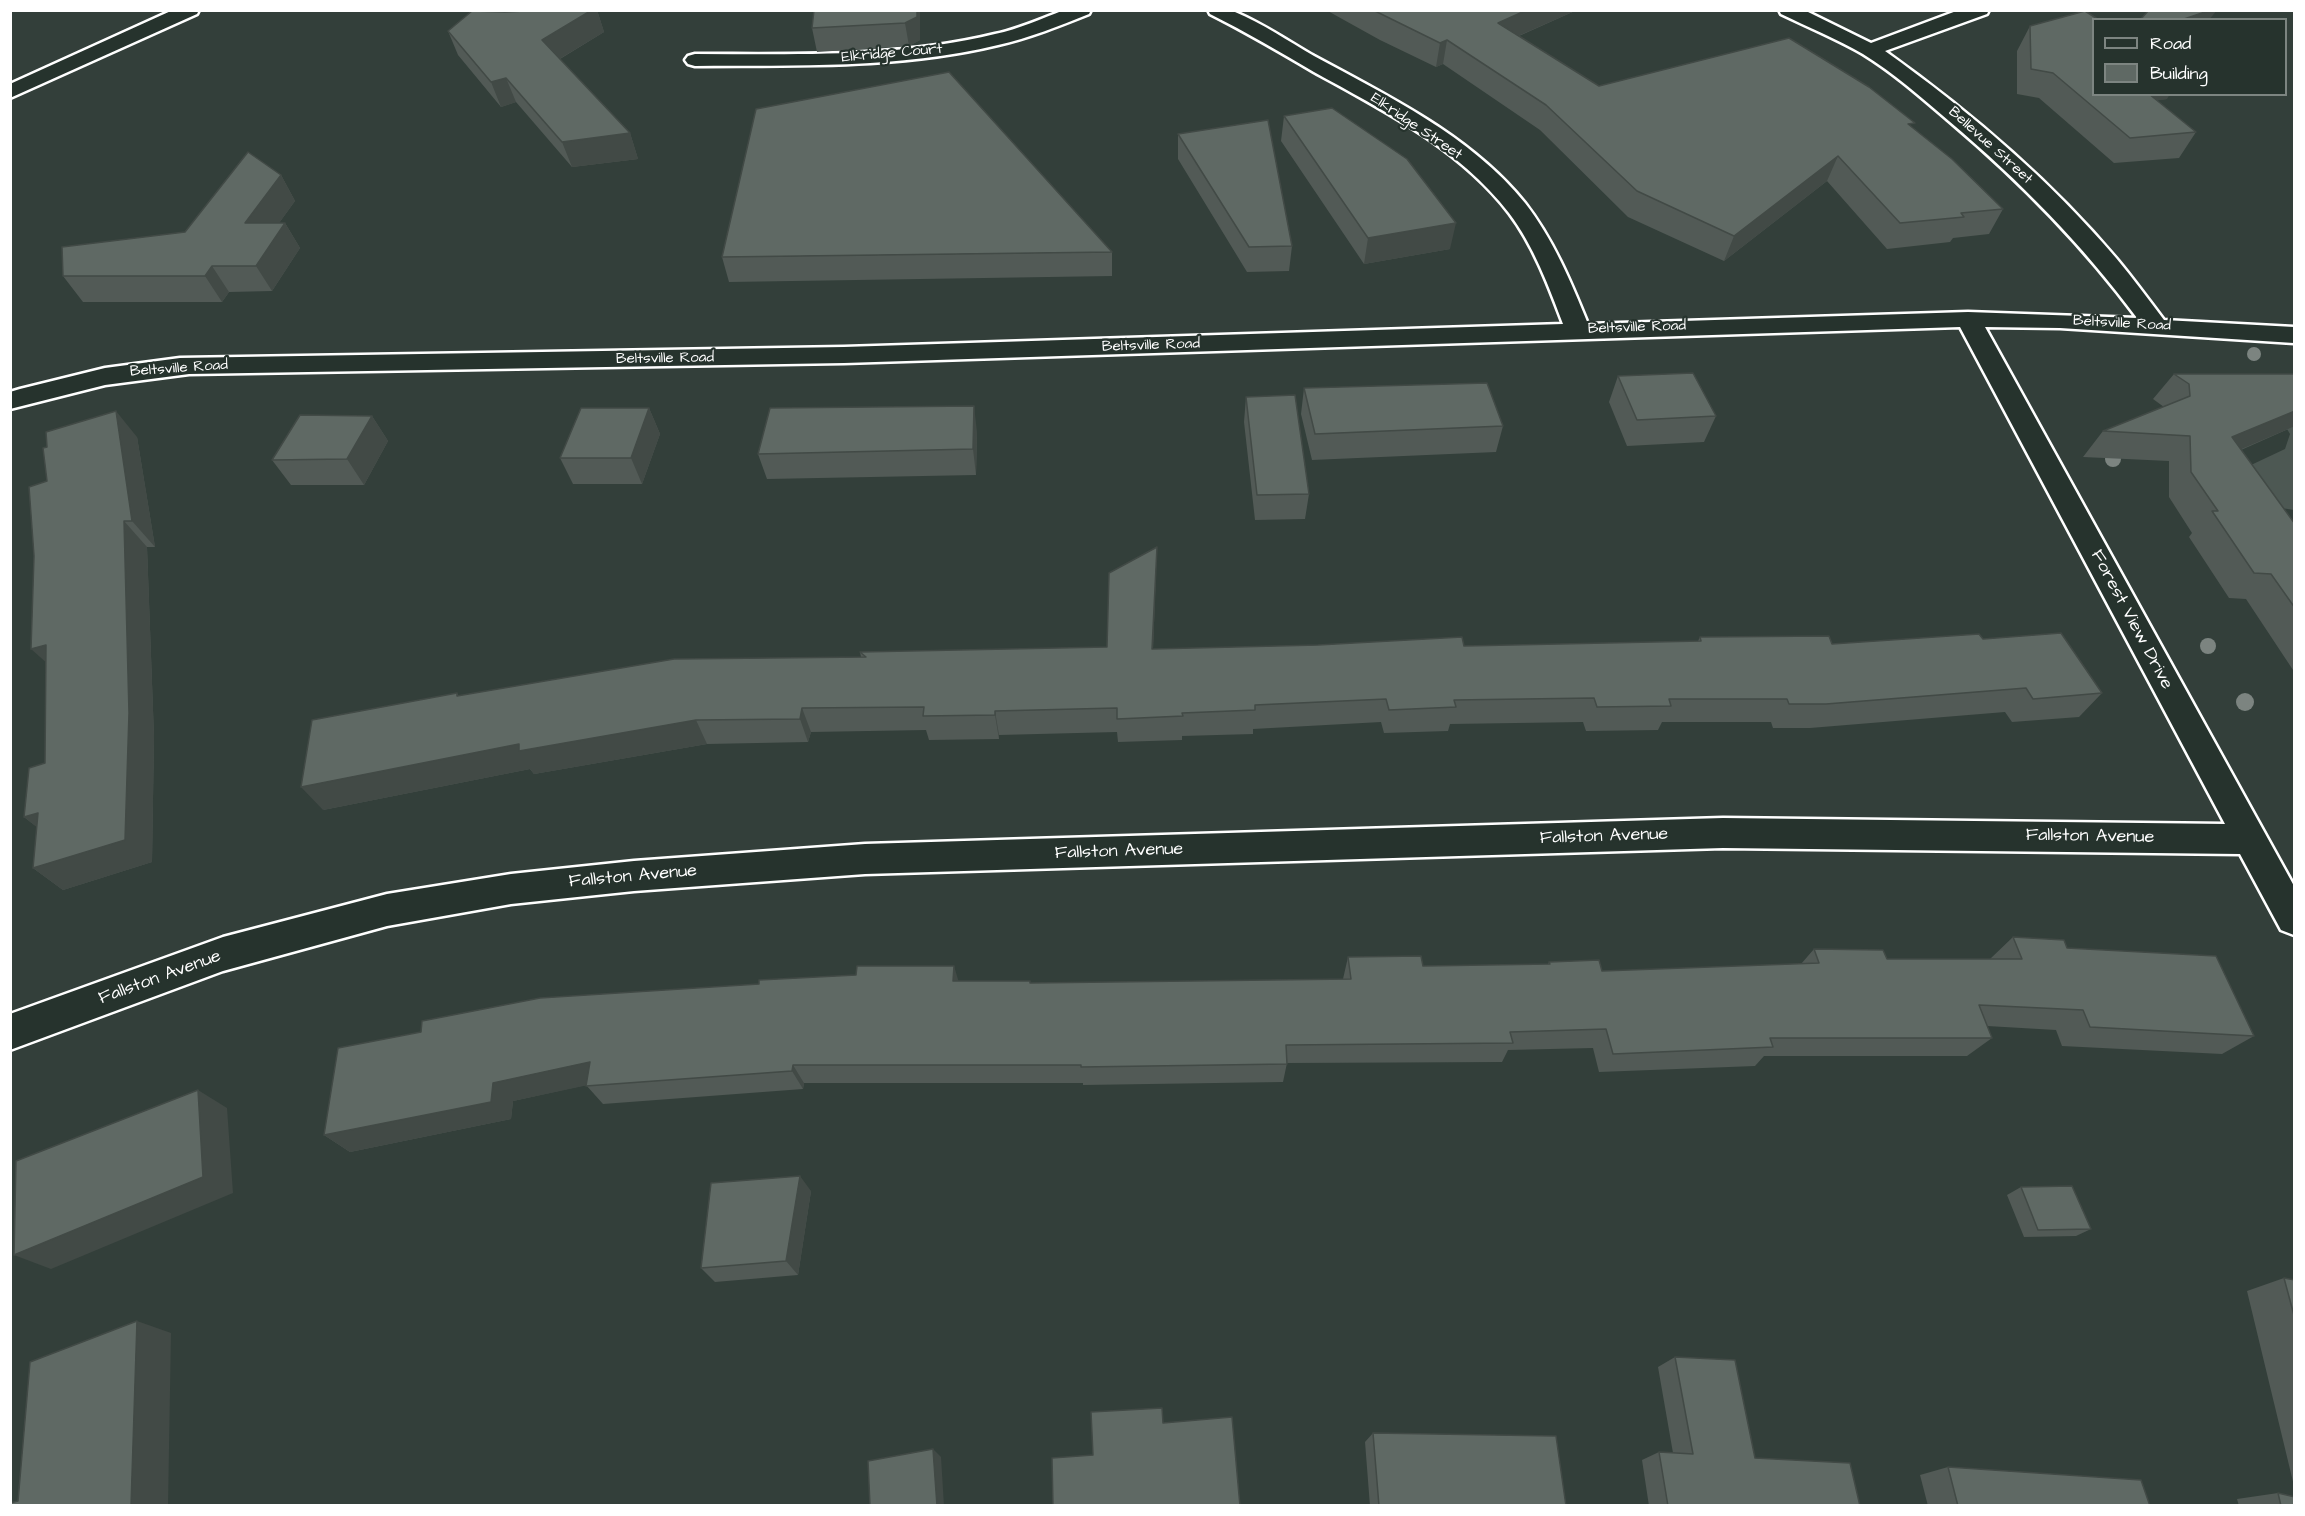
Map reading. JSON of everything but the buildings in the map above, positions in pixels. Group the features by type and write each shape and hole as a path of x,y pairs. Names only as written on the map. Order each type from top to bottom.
{"street":[{"path":"10,92 190,10"},
{"name":"Elkridge Court","path":"696,60 909,55 995,40 1082,10"},
{"name":"Elkridge Street","path":"1217,10 1393,109 1449,145 1483,174 1516,207 1530,227 1553,268 1578,330"},
{"name":"Bellevue Street","path":"1788,10 1870,50 1923,88 2029,180 2109,264 2156,326"},
{"path":"1870,50 1980,10"},
{"name":"Beltsville Road","path":"10,401 56,387 117,374 164,368 856,355 1968,319 2156,326 2295,335"},
{"name":"Forest View Drive","path":"1968,319 2249,839 2295,919"},
{"name":"Fallston Avenue","path":"10,1032 223,954 387,910 511,889 634,876 865,859 1723,833 2249,839"}],"shaded area":[{"path":"2294,383 2294,510 2269,506 2251,465 2285,449 2290,434 2281,419"}]}
